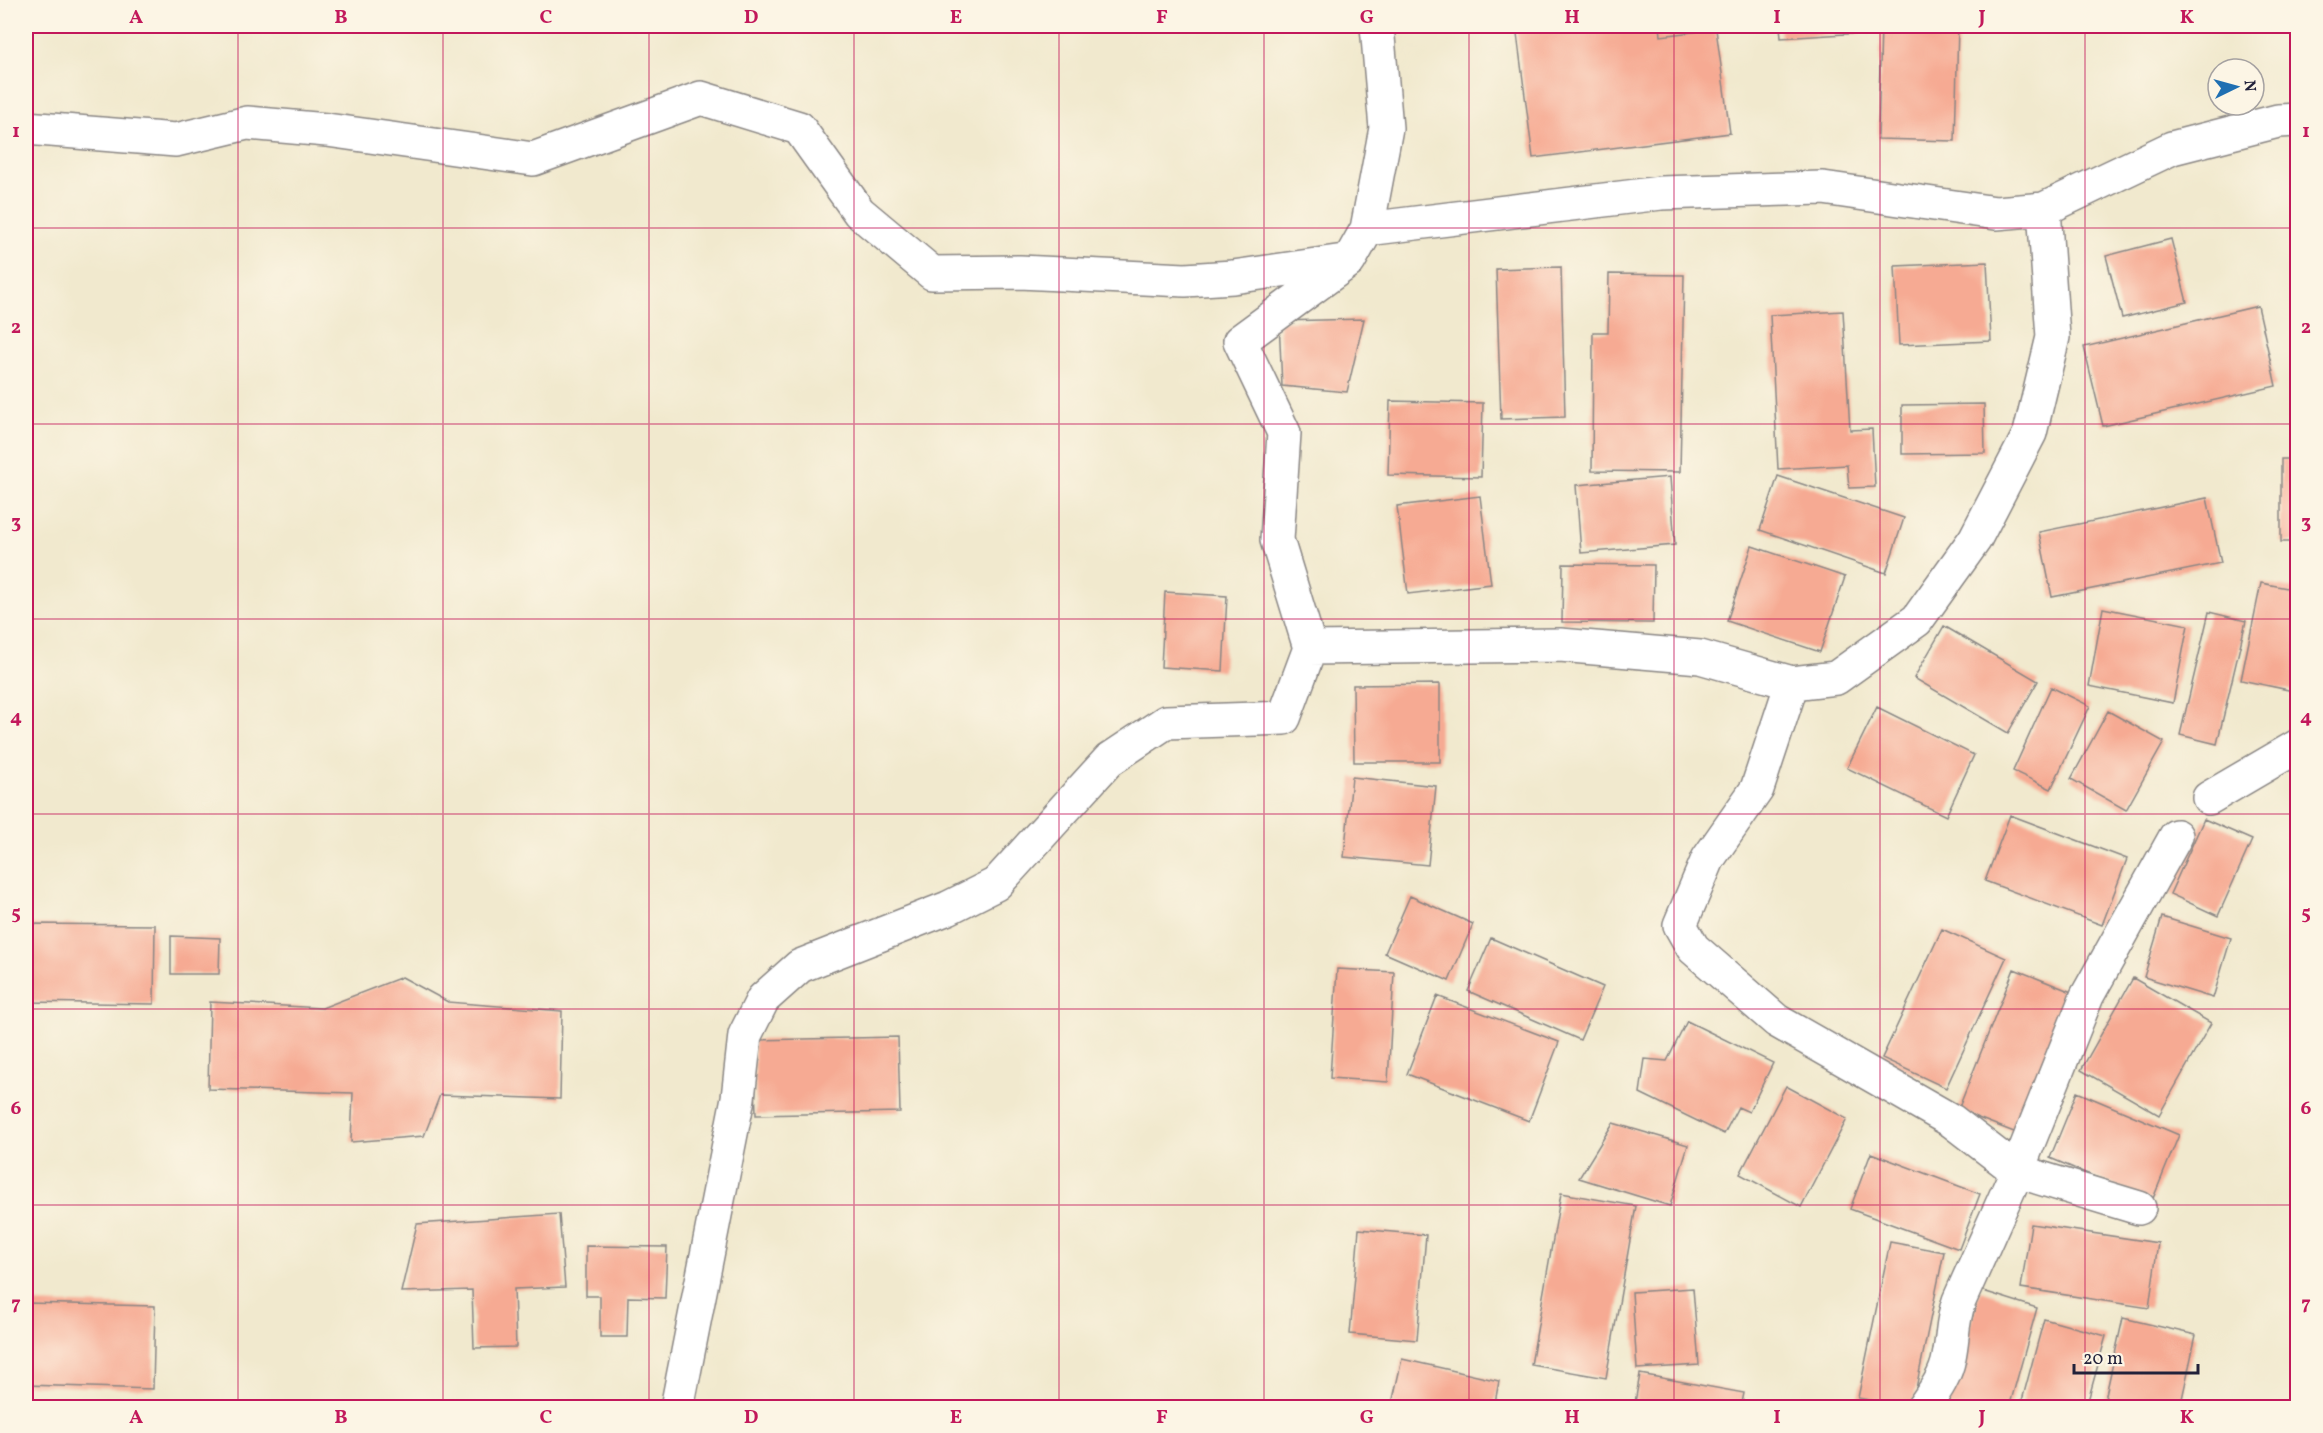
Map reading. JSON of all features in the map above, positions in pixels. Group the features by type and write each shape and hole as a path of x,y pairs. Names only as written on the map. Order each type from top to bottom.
{"street":[{"path":"677,1407 738,1098 745,1035 763,999 800,966 948,908 996,884 1109,760 1166,722 1284,718 1310,648 1277,540 1284,433 1240,341 1349,261 1367,230 1386,128 1377,26"},
{"path":"26,128 176,140 247,123 327,130 533,159 701,98 799,128 859,212 932,273 1020,272 1185,280 1233,277 1349,261"},
{"path":"1367,230 1661,193 1823,188 1996,213 2044,209 2172,148 2278,122 2298,120"},
{"path":"1310,648 1560,645 1700,657 1792,683 1836,678 1917,620 1975,539 2030,433 2054,338 2044,209"},
{"path":"1792,683 1757,789 1708,859 1680,925 1693,948 1777,1021 1952,1121 2017,1171 2139,1208"},
{"path":"2209,798 2298,746"},
{"path":"1923,1407 1939,1385 1949,1359 1956,1310 2017,1171 2087,996 2176,836"}],"building":[{"path":"1516,26 1660,26 1661,36 1716,29 1730,133 1533,158"},
{"path":"1780,26 1861,26 1861,33 1781,38"},
{"path":"1881,26 1958,26 1955,141 1878,139"},
{"path":"2171,239 2187,302 2122,318 2106,256"},
{"path":"1987,262 1991,341 1899,345 1895,266"},
{"path":"1561,267 1565,417 1501,419 1496,269"},
{"path":"1609,274 1684,275 1680,472 1592,471 1593,332 1608,332"},
{"path":"2258,306 2276,386 2103,426 2084,347"},
{"path":"1843,311 1850,430 1872,429 1875,487 1849,488 1847,465 1778,469 1770,315"},
{"path":"1364,319 1347,392 1282,386 1279,321"},
{"path":"1390,401 1483,403 1481,477 1388,475"},
{"path":"1984,404 1985,453 1902,454 1902,405"},
{"path":"2281,459 2298,459 2298,542 2281,542"},
{"path":"1778,476 1904,518 1886,573 1760,530"},
{"path":"1670,477 1675,545 1581,553 1576,485"},
{"path":"1480,496 1491,584 1408,594 1397,506"},
{"path":"2207,498 2221,563 2052,597 2039,532"},
{"path":"1752,546 1845,577 1820,652 1727,621"},
{"path":"1563,564 1654,565 1653,623 1562,622"},
{"path":"2261,583 2298,590 2298,692 2241,680"},
{"path":"1165,592 1227,596 1223,671 1161,667"},
{"path":"2103,608 2188,625 2173,703 2089,686"},
{"path":"2209,612 2246,621 2217,744 2180,735"},
{"path":"1944,626 2038,681 2008,733 1914,678"},
{"path":"1440,684 1440,762 1354,762 1353,685"},
{"path":"2051,687 2090,706 2051,789 2013,771"},
{"path":"1877,707 1974,755 1946,816 1847,768"},
{"path":"2108,711 2164,742 2126,810 2071,779"},
{"path":"1352,777 1436,786 1428,865 1344,857"},
{"path":"2010,815 2127,859 2102,925 1985,881"},
{"path":"2204,819 2252,840 2218,916 2170,894"},
{"path":"1410,896 1473,924 1449,981 1385,953"},
{"path":"2162,917 2231,938 2213,998 2144,977"},
{"path":"26,924 155,925 154,1004 26,1002"},
{"path":"1942,929 2006,958 1946,1088 1882,1058"},
{"path":"171,936 220,938 219,974 171,974"},
{"path":"1491,938 1603,987 1580,1040 1468,991"},
{"path":"1337,969 1394,972 1388,1082 1330,1078"},
{"path":"2014,969 2074,993 2019,1134 1958,1110"},
{"path":"402,977 448,1002 562,1011 560,1099 440,1095 424,1136 351,1142 353,1093 208,1089 210,1002 322,1008"},
{"path":"2133,978 2211,1023 2159,1115 2081,1070"},
{"path":"1437,996 1559,1042 1529,1121 1407,1074"},
{"path":"1687,1021 1773,1063 1749,1112 1738,1107 1724,1134 1640,1093 1645,1059 1667,1061"},
{"path":"898,1037 900,1112 756,1115 754,1040"},
{"path":"1786,1086 1847,1119 1801,1207 1740,1174"},
{"path":"2077,1092 2179,1135 2152,1201 2050,1158"},
{"path":"1613,1123 1688,1145 1670,1206 1579,1178"},
{"path":"1871,1153 1980,1194 1959,1249 1850,1209"},
{"path":"1561,1193 1636,1206 1606,1378 1531,1365"},
{"path":"559,1214 565,1287 514,1289 516,1347 474,1348 472,1290 401,1292 417,1224"},
{"path":"2031,1224 2158,1243 2149,1308 2021,1288"},
{"path":"1359,1229 1426,1235 1417,1340 1350,1334"},
{"path":"1890,1242 1944,1252 1912,1408 1858,1398"},
{"path":"586,1246 667,1247 665,1298 628,1297 627,1337 600,1337 600,1296 586,1296"},
{"path":"1693,1288 1699,1365 1637,1369 1632,1292"},
{"path":"1980,1290 2037,1308 2009,1408 1947,1408"},
{"path":"26,1303 155,1306 153,1389 26,1385"},
{"path":"2123,1318 2196,1335 2180,1408 2103,1408"},
{"path":"2044,1319 2106,1336 2086,1408 2020,1408"},
{"path":"1402,1359 1499,1381 1494,1408 1391,1408"},
{"path":"1640,1374 1744,1393 1741,1408 1634,1408"}]}
